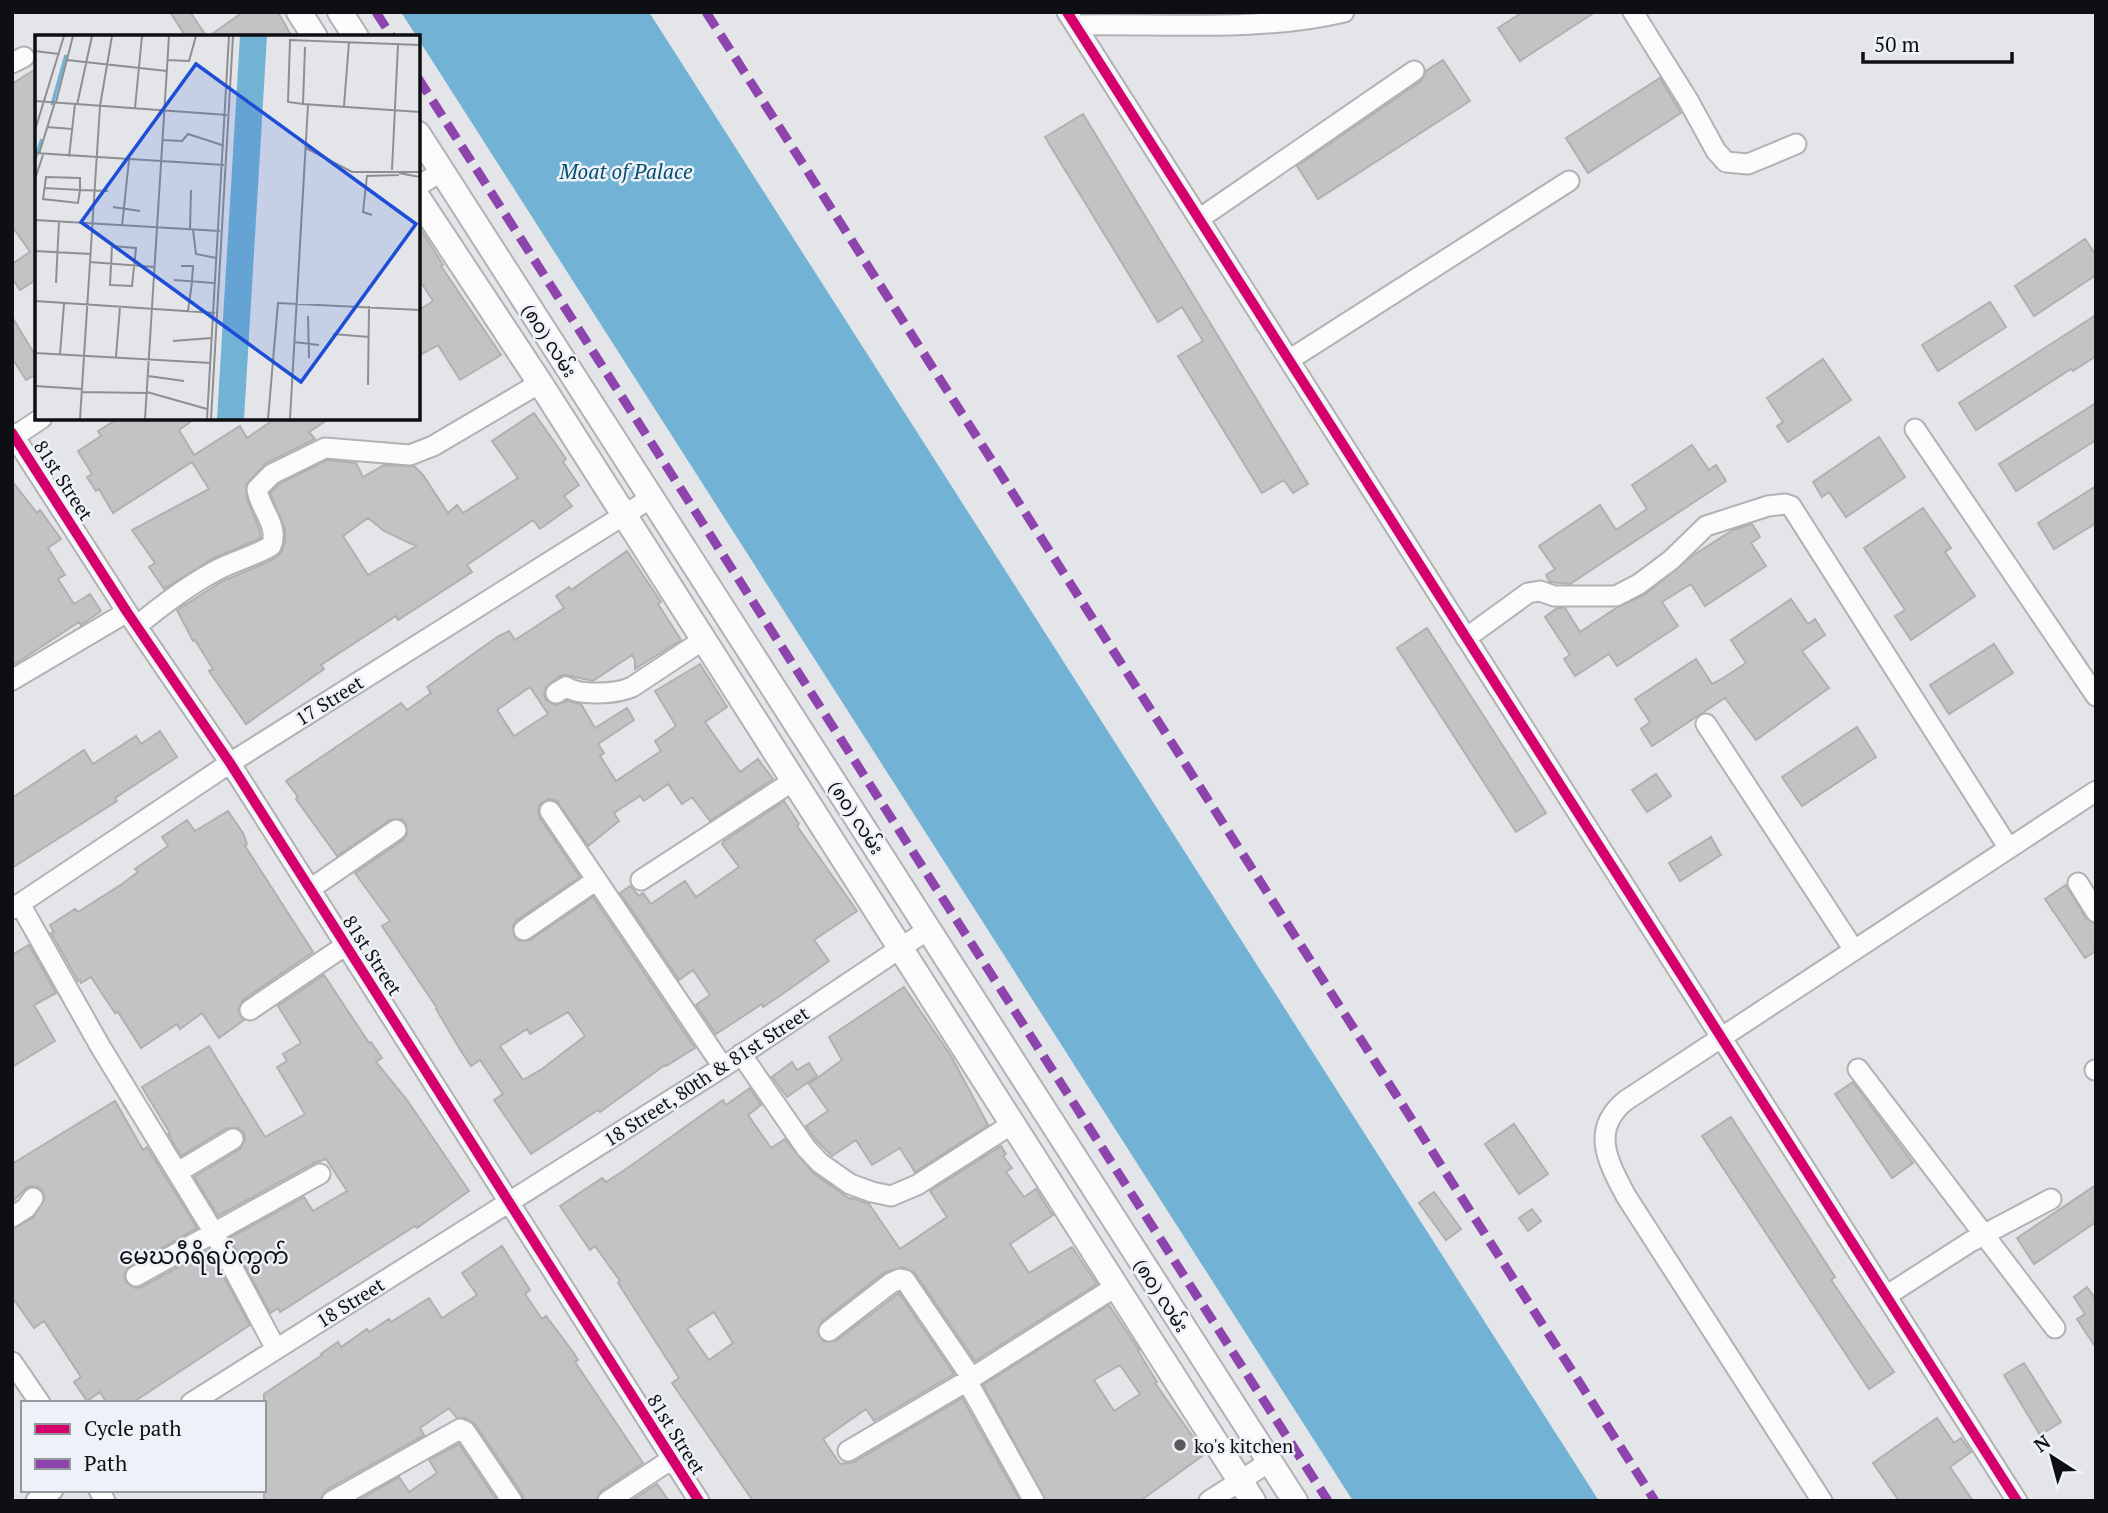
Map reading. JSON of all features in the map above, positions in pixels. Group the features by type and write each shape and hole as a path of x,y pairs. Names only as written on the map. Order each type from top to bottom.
{"main road":[{"path":"299,12 314,35"},
{"path":"340,12 355,35"},
{"name":"(၈၀) လမ်း","path":"420,137 1295,1501"},
{"name":"(၈၀) လမ်း","path":"420,201 540,383 1246,1491"}],"street":[{"path":"1071,19 1236,24 1298,21 1344,12"},
{"path":"1633,12 1716,150 1726,162 1748,163 1796,144"},
{"path":"1071,19 2017,1501"},
{"path":"1199,219 1414,71"},
{"path":"420,185 442,170"},
{"path":"1289,360 1569,181"},
{"path":"12,680 132,619 218,570 271,546 274,539 269,516 257,489 272,474 325,448 410,455 442,441 540,383"},
{"path":"13,436 39,420"},
{"path":"1915,429 2096,696"},
{"name":"81st Street","path":"13,436 230,763 699,1501"},
{"name":"17 Street","path":"16,907 230,763 651,498"},
{"path":"1466,638 1528,593 1540,591 1554,596 1616,596 1639,584 1671,560 1706,526 1768,506 1791,506 2008,847"},
{"path":"556,693 566,687 574,692 621,692 703,640"},
{"path":"1706,724 1854,950"},
{"path":"641,880 793,780"},
{"path":"1822,1501 1626,1196 1603,1138 1610,1116 1625,1101 2096,791"},
{"path":"550,811 723,1067"},
{"path":"310,889 396,830"},
{"path":"524,930 595,880"},
{"path":"2078,883 2096,912"},
{"path":"16,907 213,1231 276,1349"},
{"path":"901,947 929,929"},
{"path":"250,1010 346,945"},
{"name":"18 Street, 80th & 81st Street","path":"509,1202 723,1067 901,947"},
{"path":"741,1054 806,1148 820,1163 849,1184 872,1192 891,1196 917,1185 1012,1124"},
{"path":"1858,1069 2054,1328"},
{"path":"178,1172 233,1139"},
{"path":"136,1276 320,1174"},
{"path":"12,1217 26,1208 33,1198"},
{"path":"1885,1296 1984,1235 2051,1199"},
{"name":"18 Street","path":"194,1401 509,1202"},
{"path":"829,1331 891,1283 905,1280 969,1379 1034,1501"},
{"path":"848,1451 1115,1287"},
{"path":"12,1362 39,1401"},
{"path":"332,1501 460,1429 465,1431 512,1501"},
{"path":"608,1501 672,1459"},
{"path":"1209,1501 1246,1491 1269,1462"}],"water":[{"name":"Moat of Palace","path":"401,12 649,12 1599,1501 1353,1501 420,42 420,35 416,35"}],"building":[{"path":"170,12 190,12 206,35 185,35"},
{"path":"243,12 278,12 291,35 211,35"},
{"path":"1523,12 1595,12 1520,61 1498,28"},
{"path":"1443,60 1470,101 1318,199 1297,166 1421,81 1426,71"},
{"path":"35,69 35,280 20,290 12,278 12,264 30,252 12,226 12,84"},
{"path":"1660,78 1681,113 1588,173 1566,138"},
{"path":"1083,114 1308,484 1293,493 1284,480 1262,493 1178,356 1203,341 1182,307 1158,322 1045,137"},
{"path":"420,228 443,265 441,266 501,355 460,380 438,345 420,355 420,310 433,301 420,281"},
{"path":"2085,239 2096,255 2096,275 2034,316 2015,286"},
{"path":"1990,302 2006,327 1938,371 1922,345"},
{"path":"2096,315 2096,356 1976,430 1959,403"},
{"path":"12,317 35,355 35,375 26,380 12,358"},
{"path":"1823,359 1851,400 1788,442 1777,426 1783,422 1767,398"},
{"path":"2096,403 2096,440 2016,491 1999,464"},
{"path":"534,413 566,459 563,462 579,485 564,496 572,506 540,529 533,520 467,565 472,572 398,620 396,616 321,665 324,669 246,724 209,671 213,669 195,640 193,641 177,610 223,581 270,561 281,553 285,542 285,529 270,493 279,484 327,460 356,463 363,477 384,465 414,466 448,513 457,505 463,513 518,478 492,441","holes":["368,518 384,531 416,546 368,575 343,536"]},
{"path":"116,420 193,420 179,430 194,455 240,426 247,438 273,420 327,420 309,432 315,439 266,463 246,485 247,499 261,538 212,559 164,589 149,567 155,563 132,530 209,489 192,462 113,513 99,489 96,491 87,477 92,474 78,451 101,436 98,431"},
{"path":"1879,437 1905,477 1846,517 1829,492 1822,497 1813,482"},
{"path":"1692,445 1709,470 1716,465 1726,481 1570,584 1550,582 1546,575 1555,569 1539,546 1600,505 1616,530 1647,509 1632,485"},
{"path":"12,481 37,513 40,510 61,539 48,548 65,575 58,579 74,604 90,594 101,611 81,625 79,622 12,666"},
{"path":"2096,486 2096,523 2054,549 2038,523"},
{"path":"1923,508 1951,548 1945,552 1975,596 1911,640 1895,616 1905,610 1864,548"},
{"path":"1752,524 1760,537 1751,543 1766,566 1705,606 1691,584 1662,602 1678,626 1617,666 1609,654 1575,676 1564,659 1570,655 1545,617 1557,608 1565,608 1580,632 1616,608 1646,594 1692,556 1733,530"},
{"path":"627,551 661,602 658,604 681,640 635,669 632,655 593,681 566,675 560,676 546,687 546,700 556,705 567,701 581,704 595,728 627,708 634,720 598,744 604,753 600,756 616,781 661,751 655,741 676,726 655,691 700,664 727,707 705,722 740,772 758,759 773,779 710,821 692,797 682,804 668,784 644,801 640,796 614,813 619,821 588,846 556,800 548,799 539,805 540,818 580,877 517,920 513,925 514,936 519,941 530,940 593,897 695,1048 665,1065 600,1112 598,1110 531,1154 494,1100 503,1094 480,1060 471,1066 437,1008 382,926 390,921 355,873 403,840 407,835 406,824 401,819 390,820 337,856 286,781 401,703 407,710 431,693 427,687 497,637 509,631 515,640 564,608 556,596 569,587 571,590","holes":["530,687 548,714 514,736 497,710","568,1012 585,1036 523,1080 500,1046 527,1029 530,1034"]},
{"path":"1791,599 1808,624 1815,619 1825,635 1802,651 1829,688 1756,740 1725,698 1652,746 1641,729 1650,722 1635,699 1696,659 1712,684 1720,680 1746,663 1731,640"},
{"path":"1427,628 1546,813 1516,832 1397,648"},
{"path":"1994,644 2013,673 1949,714 1930,685"},
{"path":"1857,727 1876,757 1802,806 1782,777"},
{"path":"160,731 177,757 115,798 117,801 12,868 12,798 84,750 93,764 136,736 141,744"},
{"path":"1656,774 1671,796 1647,812 1632,790"},
{"path":"784,801 799,824 797,826 857,911 814,940 829,961 763,1007 762,1004 716,1034 696,1005 710,995 693,970 679,980 620,893 630,886 639,896 643,893 651,904 685,881 696,897 739,867 722,844 724,841"},
{"path":"228,811 243,833 247,844 245,846 313,952 243,1000 238,1010 244,1020 219,1038 202,1013 180,1029 177,1024 141,1048 91,977 81,983 78,981 51,933 54,932 50,925 75,909 78,912 138,872 135,869 168,846 162,837 187,820 195,831"},
{"path":"1711,837 1721,855 1680,881 1669,863"},
{"path":"2066,885 2086,918 2096,924 2096,951 2085,958 2045,899"},
{"path":"29,945 56,993 34,1005 55,1041 12,1067 12,955"},
{"path":"324,975 382,1058 376,1062 407,1100 469,1191 417,1228 415,1226 280,1312 278,1308 270,1313 230,1238 304,1197 313,1211 347,1191 326,1159 218,1216 194,1177 240,1149 245,1139 244,1133 238,1128 227,1128 181,1156 142,1087 209,1046 265,1137 305,1114 277,1067 287,1061 283,1054 301,1043 278,1006"},
{"path":"904,987 951,1056 988,1125 915,1172 900,1148 872,1165 856,1140 832,1156 806,1126 828,1111 809,1084 842,1060 829,1037"},
{"path":"792,1062 797,1070 809,1063 817,1076 787,1097 772,1077"},
{"path":"1853,1082 1913,1163 1892,1178 1835,1094"},
{"path":"750,1088 761,1105 748,1115 771,1148 785,1139 813,1173 850,1199 869,1204 900,1249 947,1217 930,1191 1001,1146 1006,1154 1003,1156 1012,1168 1006,1172 1024,1197 1036,1189 1053,1215 1010,1244 1029,1273 1072,1247 1097,1284 975,1361 915,1273 902,1267 884,1273 822,1321 817,1332 824,1342 836,1341 899,1293 954,1374 874,1421 866,1409 823,1439 840,1464 854,1462 962,1398 1019,1499 753,1501 672,1383 679,1378 618,1283 620,1281 595,1246 590,1250 560,1206 602,1178 606,1182 723,1100 726,1105","holes":["714,1312 733,1343 709,1360 687,1329"]},
{"path":"115,1101 143,1150 147,1147 197,1228 130,1266 124,1275 126,1282 135,1288 142,1287 209,1250 250,1325 135,1401 106,1401 100,1392 87,1401 74,1382 81,1377 44,1321 34,1328 12,1297 12,1229 33,1218 45,1198 41,1188 33,1186 27,1187 12,1202 12,1164"},
{"path":"1731,1117 1835,1277 1831,1280 1894,1372 1869,1389 1702,1136"},
{"path":"1514,1124 1548,1174 1519,1194 1485,1144"},
{"path":"2096,1185 2096,1222 2034,1264 2017,1238"},
{"path":"1434,1192 1461,1229 1446,1240 1419,1203"},
{"path":"1532,1209 1541,1221 1528,1231 1519,1218"},
{"path":"502,1246 530,1290 525,1294 542,1319 546,1316 573,1352 578,1360 575,1362 643,1463 601,1491 596,1501 524,1501 475,1424 465,1418 457,1418 449,1408 420,1428 424,1435 326,1490 320,1501 264,1501 264,1394 338,1342 341,1347 367,1329 369,1332 389,1319 391,1322 429,1298 442,1318 477,1295 462,1273"},
{"path":"2087,1287 2096,1300 2096,1348 2077,1319 2085,1314 2074,1297"},
{"path":"1109,1305 1139,1350 1157,1382 1155,1383 1205,1454 1140,1501 1046,1501 983,1385","holes":["1120,1365 1140,1394 1114,1411 1094,1380"]},
{"path":"2024,1363 2061,1422 2040,1435 2004,1375"},
{"path":"1937,1418 1954,1443 1961,1438 1971,1452 1950,1467 1973,1501 1899,1501 1873,1463"},
{"path":"459,1444 497,1501 357,1501 399,1477 409,1492 437,1473 429,1460"},
{"path":"657,1484 669,1501 631,1501"}],"marked path":[{"path":"376,12 391,35"},
{"path":"706,12 1655,1501"},
{"path":"420,81 1328,1501"}],"cycle path":[{"path":"1067,12 2017,1501"},
{"path":"12,433 127,612 230,763 699,1501"}],"place":[{"name":"ko's kitchen","path":"1180,1445"}],"district":[{"name":"မေဃဂီရိရပ်ကွက်","path":"204,1255"}]}
